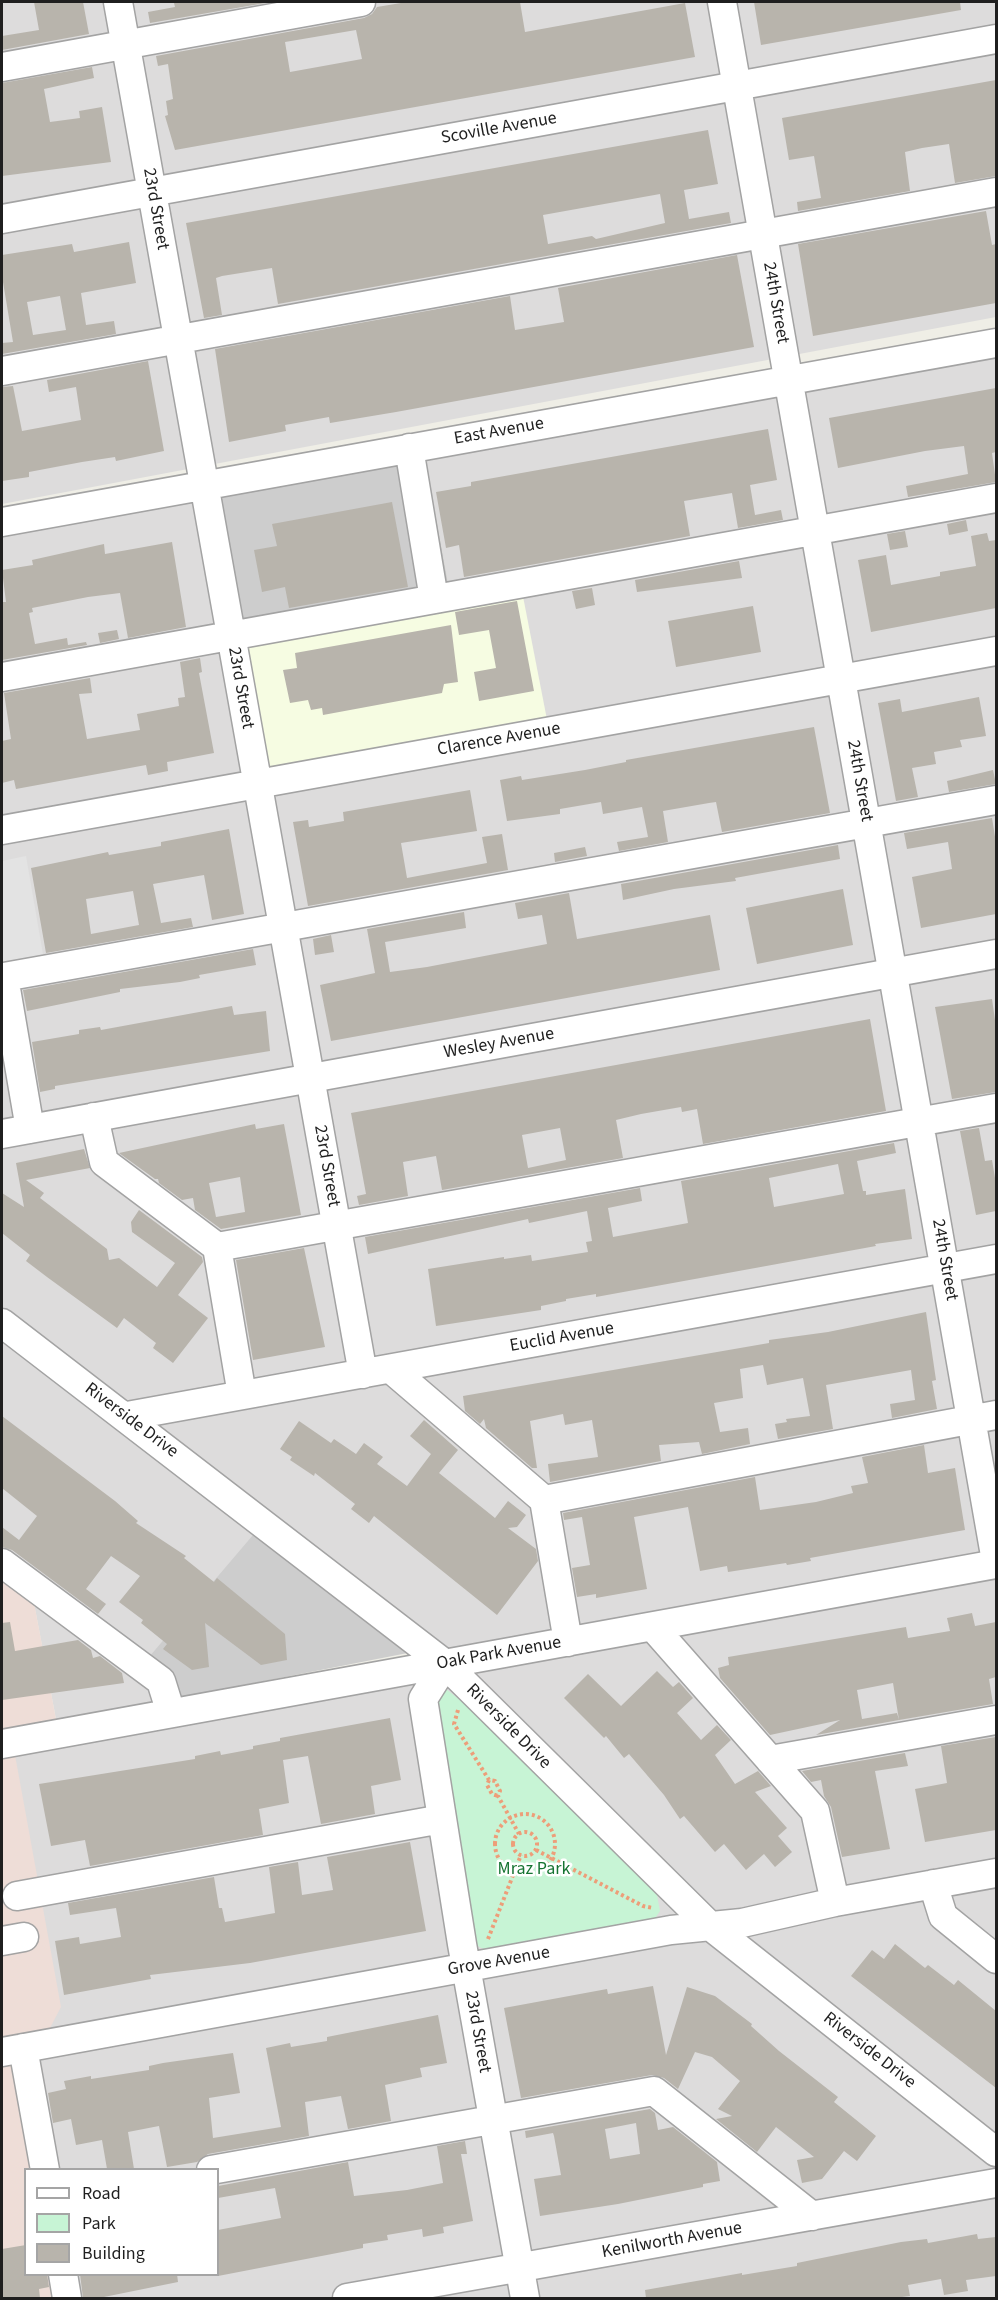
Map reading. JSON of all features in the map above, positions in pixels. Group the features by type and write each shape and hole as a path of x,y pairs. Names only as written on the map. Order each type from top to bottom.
{"street":[{"name":"23rd Street","path":"118,2 363,1374"},
{"path":"2,67 361,2"},
{"name":"24th Street","path":"722,2 945,1268 984,1417 996,1563"},
{"name":"Scoville Avenue","path":"2,219 996,39"},
{"path":"2,371 996,192"},
{"name":"East Avenue","path":"2,522 996,343"},
{"path":"409,448 434,599"},
{"path":"2,677 996,498"},
{"name":"Clarence Avenue","path":"2,830 996,651"},
{"path":"30,1129 11,1089 4,1024 4,977 996,800"},
{"name":"Wesley Avenue","path":"2,1134 996,954"},
{"path":"217,1246 996,1108"},
{"path":"94,1118 104,1162 217,1246 242,1395"},
{"name":"Euclid Avenue","path":"126,1416 996,1259"},
{"name":"Riverside Drive","path":"2,1323 126,1416 445,1664 709,1925 996,2152"},
{"path":"391,1369 544,1500 568,1642"},
{"path":"544,1500 984,1417"},
{"path":"2,1563 160,1682 171,1713"},
{"name":"Oak Park Avenue","path":"2,1744 996,1563"},
{"path":"653,1627 815,1811 836,1902"},
{"name":"23rd Street","path":"445,1664 423,1699 466,1968 525,2298"},
{"path":"770,1761 996,1720"},
{"path":"11,1885 442,1819"},
{"name":"Grove Avenue","path":"20,2048 709,1925 742,1923 836,1902 996,1873"},
{"path":"933,1884 943,1917 996,1959"},
{"path":"20,2048 45,2168"},
{"path":"217,2168 654,2091 812,2216"},
{"name":"Kenilworth Avenue","path":"347,2298 996,2183"},
{"path":"63,2276 67,2298"}],"path":[{"path":"454,1724 458,1705"},
{"path":"446,1721 454,1724 489,1780 486,1785 492,1794 498,1796 519,1834"},
{"path":"527,1814 544,1820 552,1829 555,1840 552,1858 539,1871 526,1874 514,1872 501,1862 495,1846 499,1830 510,1818 527,1814"},
{"path":"519,1834 532,1835 536,1840 536,1850 531,1855 520,1855 515,1851 513,1843 519,1834"},
{"path":"536,1850 643,1906 653,1908"},
{"path":"488,1939 520,1855"}],"shaded area":[{"path":"2,2 996,2 996,317 2,504"},
{"path":"996,343 996,1560 446,1659 2,1323 2,525 200,490 450,593 423,447"},
{"path":"423,447 450,593 227,637 200,490"},
{"path":"520,581 550,735 255,789 227,637"},
{"path":"26,856 45,966 2,973 2,861"},
{"path":"2,1329 259,1528 191,1707 58,1730 32,1593 2,1569"},
{"path":"259,1528 418,1651 177,1698 138,1670"},
{"path":"996,1567 996,2178 332,2298 69,2298 64,2276 219,2276 219,2168 46,2168 13,1744"},
{"path":"2,1569 32,1592 58,1730 2,1740"},
{"path":"13,1744 61,2007 40,2047 25,2050 46,2168 24,2168 24,2276 64,2276 69,2298 2,2298 2,1747"},
{"path":"996,2182 996,2298 530,2298 524,2267"},
{"path":"518,2270 523,2298 359,2298"}],"green space":[{"name":"Mraz Park","path":"446,1689 495,1728 657,1895 660,1911 654,1920 489,1951 479,1947 474,1940 434,1715 440,1691"}],"building":[{"path":"34,2 83,2 89,34 2,50 2,36 39,30"},
{"path":"271,2 150,23 148,12 175,7 174,3"},
{"path":"407,2 520,2 525,32 685,3 695,57 175,150 165,116 168,115 166,101 173,99 168,64 158,66 156,56 364,18 372,14 377,7","holes":["356,30 362,59 290,72 285,42"]},
{"path":"754,2 960,2 961,10 761,45"},
{"path":"92,67 94,78 44,89 50,122 80,118 79,111 102,107 111,162 2,176 2,83"},
{"path":"996,80 996,176 955,183 949,144 922,148 905,152 910,191 798,211 797,202 821,198 814,156 789,160 782,118"},
{"path":"708,130 718,184 684,190 689,219 729,212 731,223 278,304 272,268 222,276 216,278 222,315 204,318 186,223","holes":["660,194 665,223 596,239 592,236 548,244 543,215"]},
{"path":"986,211 992,245 996,244 996,303 813,336 798,244"},
{"path":"129,242 136,283 81,293 86,325 114,321 116,334 2,354 2,343 13,342 2,276 2,255 72,244 74,252","holes":["60,296 66,330 33,335 27,302"]},
{"path":"737,255 754,347 330,423 329,417 285,425 286,431 229,442 215,349 510,296 515,330 564,322 558,288"},
{"path":"148,361 164,451 116,461 115,457 82,462 29,472 29,477 2,481 2,387 13,386 22,431 81,420 76,387 49,392 47,380"},
{"path":"996,388 996,452 992,453 996,482 908,497 906,486 968,474 964,446 838,468 829,418"},
{"path":"768,429 777,480 750,485 755,515 781,510 783,520 738,528 732,493 684,501 690,536 464,577 459,545 446,548 436,492 471,486 471,482"},
{"path":"392,502 408,587 289,608 285,587 262,592 254,550 277,546 272,524"},
{"path":"966,520 968,531 949,535 947,524"},
{"path":"905,531 908,547 890,550 887,534"},
{"path":"987,533 989,541 996,540 996,608 871,632 858,560 886,555 891,585 940,576 940,572 976,566 971,536"},
{"path":"172,542 186,627 128,638 120,593 88,597 32,608 33,612 29,613 35,644 67,638 68,645 86,642 87,645 2,660 2,602 6,602 2,570 33,565 32,560 104,544 105,554"},
{"path":"739,561 742,578 637,592 635,580"},
{"path":"592,588 595,605 576,609 572,591"},
{"path":"517,601 534,691 479,701 474,672 496,668 489,630 459,635 455,612"},
{"path":"753,606 761,652 676,667 668,621"},
{"path":"451,625 458,682 444,684 442,693 323,715 322,708 311,710 308,700 290,703 283,670 297,668 295,653"},
{"path":"117,630 119,639 100,643 98,633"},
{"path":"200,658 202,672 199,673 214,753 167,762 168,771 148,775 146,765 16,789 14,780 2,783 2,741 11,739 4,693 90,678 92,693 79,694 87,739 140,730 137,714 179,706 178,698 185,697 180,662"},
{"path":"979,697 986,736 960,740 962,747 934,752 936,764 912,768 918,797 896,801 878,703 900,699 902,712"},
{"path":"814,727 830,813 722,832 716,802 663,811 668,842 619,851 617,842 648,837 642,807 603,814 601,802 560,809 560,814 507,821 500,780 521,776 522,780 585,770 626,762 626,760"},
{"path":"993,770 996,784 949,792 947,781"},
{"path":"470,790 477,831 401,843 407,878 487,863 482,837 502,834 508,870 308,906 293,822 308,820 309,827 344,821 343,812"},
{"path":"992,818 996,843 996,914 921,928 912,877 952,869 948,842 907,849 904,833"},
{"path":"229,829 244,914 212,920 204,875 153,884 161,923 191,918 193,927 46,953 31,868 108,852 109,855 161,846 161,842","holes":["133,891 139,925 91,934 86,899"]},
{"path":"838,845 840,859 735,878 736,881 674,889 623,900 621,884"},
{"path":"585,847 587,856 555,862 554,853"},
{"path":"843,889 853,945 757,964 746,908"},
{"path":"569,893 577,939 710,915 720,970 331,1041 320,985 375,973 367,929 464,912 466,928 385,942 390,972 427,967 547,944 542,915 518,919 515,903"},
{"path":"331,935 334,952 315,955 313,939"},
{"path":"253,949 256,965 199,975 200,978 180,982 120,989 120,992 27,1011 23,990"},
{"path":"992,999 996,1027 996,1092 952,1099 935,1007"},
{"path":"232,1006 234,1015 266,1011 270,1051 55,1086 55,1089 40,1092 32,1042 79,1034 79,1030 100,1027 101,1030"},
{"path":"870,1019 886,1111 703,1144 697,1109 682,1112 681,1107 641,1114 616,1120 623,1158 442,1190 436,1156 403,1162 408,1196 359,1205 357,1196 366,1194 351,1113","holes":["560,1128 566,1160 528,1168 522,1135"]},
{"path":"255,1124 256,1129 284,1124 301,1215 221,1229 195,1210 193,1198 182,1200 159,1183 158,1179 119,1153","holes":["240,1177 245,1212 216,1217 209,1183"]},
{"path":"979,1128 985,1161 992,1160 996,1184 996,1211 976,1215 960,1131"},
{"path":"894,1143 896,1153 857,1161 863,1191 866,1191 866,1195 905,1189 912,1239 596,1297 596,1294 566,1299 566,1301 541,1306 541,1310 436,1326 428,1269 504,1257 504,1259 531,1255 532,1261 588,1252 586,1242 592,1241 587,1211 529,1223 528,1219 368,1254 365,1237 640,1188 642,1201 608,1208 613,1237 688,1223 681,1181","holes":["838,1164 844,1194 774,1207 769,1178"]},
{"path":"84,1149 90,1168 26,1180 44,1193 40,1198 107,1249 109,1260 119,1258 157,1287 175,1263 132,1232 131,1222 139,1210 202,1257 203,1262 178,1295 208,1318 173,1363 153,1348 156,1343 124,1318 117,1328 47,1277 26,1261 30,1255 2,1233 2,1193 24,1207 16,1163"},
{"path":"304,1248 325,1347 253,1360 236,1260"},
{"path":"926,1312 936,1380 932,1381 937,1409 892,1418 890,1404 915,1400 911,1370 826,1385 833,1429 778,1439 775,1424 787,1422 786,1419 810,1416 803,1378 767,1385 763,1365 740,1369 743,1398 714,1403 720,1432 748,1428 750,1444 702,1454 699,1442 659,1445 661,1461 550,1482 548,1464 598,1457 592,1420 565,1425 563,1414 530,1421 537,1468 532,1468 486,1428 484,1419 480,1424 465,1411 463,1396 769,1343 769,1340 828,1332"},
{"path":"2,1416 115,1501 138,1521 136,1523 186,1556 184,1558 214,1582 217,1578 285,1634 287,1660 261,1665 205,1623 209,1667 192,1670 163,1649 167,1644 141,1623 143,1620 119,1602 140,1576 111,1556 86,1589 106,1604 98,1614 12,1550 2,1547 2,1527 19,1540 37,1516 2,1488"},
{"path":"424,1420 458,1450 439,1473 495,1518 508,1501 526,1515 517,1527 508,1528 536,1549 538,1561 497,1615 374,1516 369,1523 351,1509 355,1504 315,1473 314,1476 290,1460 292,1457 280,1449 299,1421 331,1443 334,1439 356,1454 364,1443 383,1457 377,1464 407,1486 431,1454 410,1436"},
{"path":"924,1445 928,1473 955,1468 965,1530 810,1558 811,1561 787,1565 786,1563 728,1572 727,1566 700,1571 688,1507 634,1517 647,1589 596,1598 596,1594 577,1597 572,1568 590,1565 582,1517 564,1520 563,1513 755,1477 760,1510 816,1502 853,1493 851,1486 868,1483 862,1457"},
{"path":"972,1613 975,1626 996,1622 996,1677 989,1679 993,1704 816,1735 840,1720 770,1735 720,1678 718,1668 729,1665 728,1657 906,1627 908,1638 950,1631 947,1618","holes":["893,1683 899,1720 897,1713 862,1719 857,1690"]},
{"path":"10,1622 15,1651 78,1640 91,1650 93,1658 100,1656 122,1673 124,1683 2,1700 2,1623"},
{"path":"657,1671 673,1687 679,1682 693,1698 677,1713 701,1740 717,1725 731,1740 715,1755 735,1784 758,1771 771,1786 755,1792 787,1828 778,1836 792,1852 775,1867 764,1854 746,1870 724,1844 715,1852 684,1816 680,1819 664,1795 629,1754 624,1758 606,1736 604,1738 564,1698 588,1674 621,1706"},
{"path":"390,1718 401,1780 371,1786 375,1814 321,1824 308,1756 283,1760 289,1803 259,1809 263,1835 90,1866 85,1840 51,1846 39,1784 195,1759 195,1756 220,1751 221,1755 253,1749 253,1746 280,1741 280,1738"},
{"path":"996,1737 996,1830 925,1842 915,1789 947,1783 941,1746"},
{"path":"905,1753 908,1766 875,1771 890,1849 842,1857 831,1807 824,1796 821,1780 811,1782 802,1771"},
{"path":"410,1842 426,1931 250,1963 150,1975 151,1979 64,1995 55,1941 79,1937 80,1944 121,1937 116,1908 70,1915 68,1903 214,1877 219,1908 222,1908 225,1922 275,1913 269,1867 298,1862 302,1895 333,1890 327,1857"},
{"path":"895,1944 925,1968 928,1965 954,1985 958,1980 996,2011 996,2088 851,1976 872,1950 884,1959"},
{"path":"653,1986 666,2055 687,1987 715,1996 752,2024 751,2026 779,2051 838,2097 834,2102 876,2136 857,2161 844,2151 822,2179 802,2183 797,2160 814,2157 776,2127 757,2152 716,2119 732,2116 718,2109 740,2081 712,2057 695,2052 678,2089 664,2078 652,2075 521,2098 504,2008 607,1989 608,1994"},
{"path":"438,2015 447,2063 420,2068 422,2077 385,2085 391,2121 348,2129 341,2096 305,2102 309,2136 208,2154 197,2162 167,2167 159,2126 128,2132 134,2168 107,2168 102,2140 76,2145 71,2119 53,2123 48,2093 66,2089 64,2081 149,2070 149,2066 163,2063 233,2053 240,2093 209,2098 213,2138 281,2127 266,2048 290,2043 291,2047 327,2041 327,2037"},
{"path":"650,2109 655,2113 658,2130 673,2127 717,2162 720,2181 703,2184 703,2187 618,2204 540,2216 534,2179 561,2175 553,2133 526,2138 525,2131","holes":["636,2123 640,2154 610,2159 605,2129"]},
{"path":"465,2141 467,2154 461,2154 473,2221 443,2227 444,2233 423,2237 422,2229 387,2235 388,2240 363,2244 363,2248 219,2276 219,2230 281,2218 275,2188 219,2198 219,2186 348,2162 354,2196 407,2190 443,2183 437,2146"},
{"path":"977,2234 978,2239 996,2237 996,2276 966,2280 968,2291 944,2295 941,2279 908,2285 910,2296 894,2298 646,2298 645,2290 797,2266 797,2263 901,2242 927,2239 928,2243"},
{"path":"24,2245 24,2276 47,2276 49,2287 39,2289 40,2298 2,2298 2,2249"},
{"path":"80,2276 177,2276 178,2282 99,2298 83,2298"}]}
